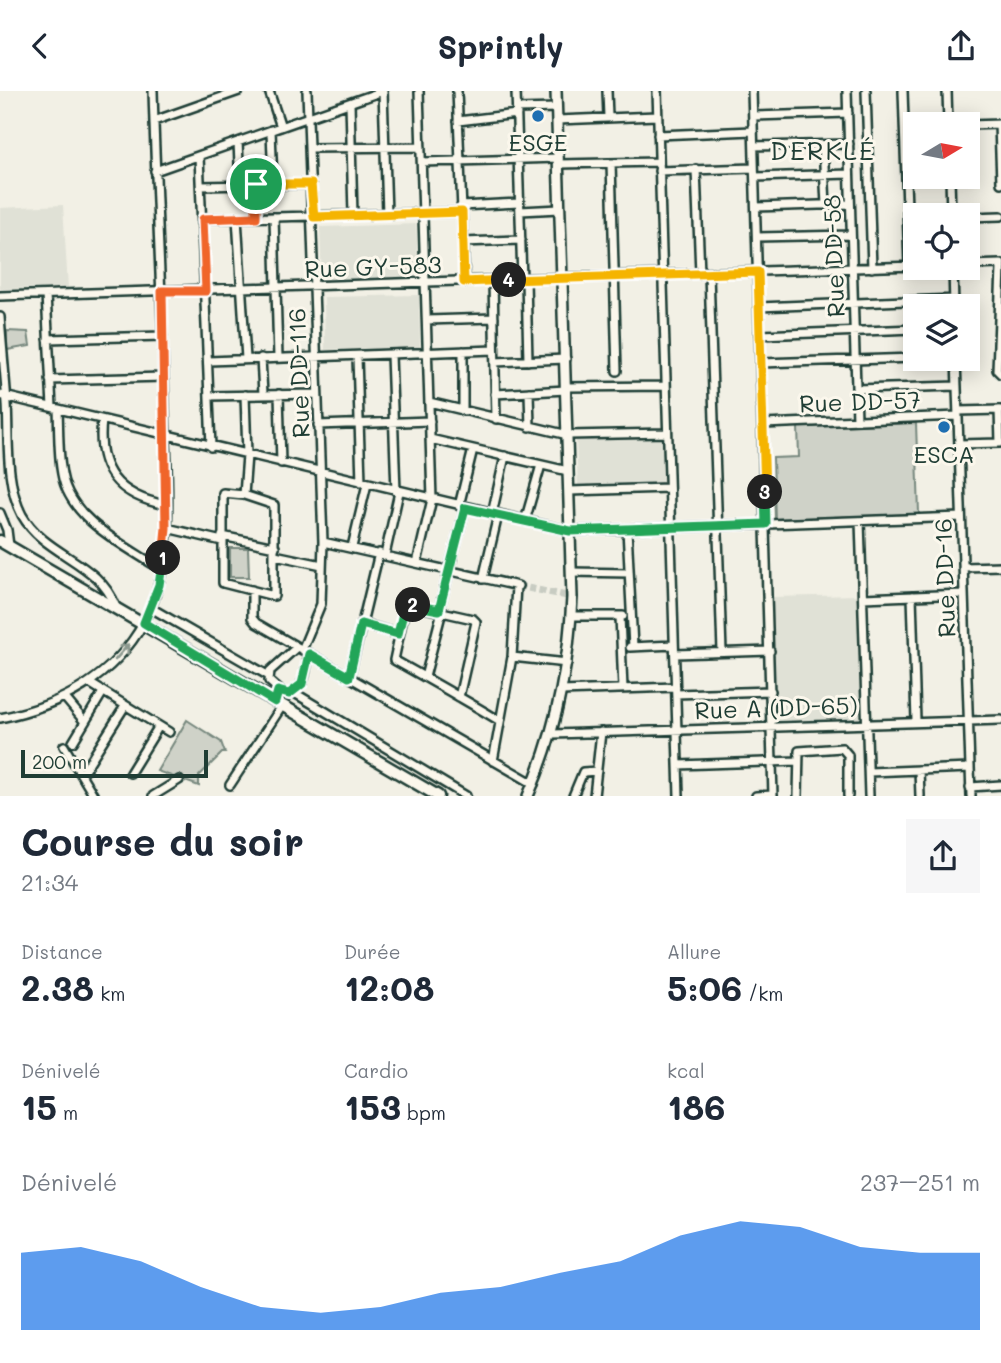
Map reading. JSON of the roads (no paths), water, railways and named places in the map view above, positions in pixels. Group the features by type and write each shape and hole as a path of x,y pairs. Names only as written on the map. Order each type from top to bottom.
{"main road":[{"path":"4,544 278,699 438,796"}],"street":[{"path":"0,718 31,711 91,684 129,644 144,623 162,570 166,528 164,377 153,91"},
{"path":"154,121 219,94 239,91"},
{"path":"269,91 281,127"},
{"name":"Rue DD-116","path":"293,692 305,678 302,650 321,604 323,542 314,217 307,91"},
{"path":"155,171 383,91 387,214"},
{"path":"417,563 432,499 419,91"},
{"path":"457,91 464,282"},
{"path":"516,91 528,361"},
{"path":"528,796 553,734 567,663 571,617 564,278 556,91"},
{"path":"607,91 608,117"},
{"path":"657,91 679,796"},
{"path":"752,91 773,796 755,796"},
{"name":"Rue DD-58","path":"847,91 857,420"},
{"path":"866,91 872,268"},
{"path":"903,91 909,203"},
{"path":"947,91 948,112"},
{"path":"350,103 353,215"},
{"path":"458,121 517,111 557,108"},
{"path":"753,115 848,113"},
{"path":"557,120 657,116"},
{"path":"980,125 1000,124 1001,183"},
{"path":"271,130 273,185"},
{"path":"658,135 753,131"},
{"path":"238,142 240,185"},
{"path":"754,146 849,144"},
{"path":"823,145 826,205"},
{"path":"310,148 421,147"},
{"path":"199,156 211,447"},
{"path":"422,162 518,159 696,169 754,168"},
{"path":"611,163 617,371"},
{"path":"696,169 705,274 722,652"},
{"path":"755,177 849,174"},
{"path":"256,184 256,217"},
{"path":"201,186 311,184"},
{"path":"756,207 850,204"},
{"path":"203,219 423,213 520,207 560,209"},
{"path":"980,217 1001,216"},
{"path":"274,217 278,358"},
{"path":"237,218 246,359"},
{"path":"757,237 851,235"},
{"path":"463,242 521,240"},
{"path":"980,265 1001,266 997,370 1001,374"},
{"name":"Rue GY-583","path":"0,296 903,267"},
{"path":"493,281 496,419"},
{"path":"46,295 50,380 62,474 76,505 89,520 162,570"},
{"path":"759,307 903,302"},
{"path":"0,317 3,396 12,477 22,515 45,541 106,585 116,607"},
{"path":"426,320 494,318"},
{"path":"760,335 903,329"},
{"path":"48,339 163,336"},
{"path":"209,361 494,350"},
{"path":"463,351 464,411"},
{"path":"349,677 397,492 391,355"},
{"path":"352,547 364,483 357,357"},
{"path":"261,358 263,394"},
{"path":"495,362 566,359"},
{"path":"761,363 903,359"},
{"name":"Rue DD-16","path":"956,371 970,792"},
{"path":"50,380 164,377"},
{"path":"495,394 666,386"},
{"path":"856,390 957,386"},
{"path":"529,391 530,428"},
{"path":"279,394 281,463"},
{"path":"209,396 317,394"},
{"path":"244,495 247,455 245,395"},
{"path":"3,396 397,492 570,531 961,517"},
{"path":"429,402 568,435 667,433"},
{"path":"959,444 1000,443 1000,410"},
{"name":"Rue DD-57","path":"763,424 1000,410"},
{"path":"102,420 102,451 112,477 145,501 166,505"},
{"path":"318,425 430,421"},
{"path":"430,439 568,471"},
{"path":"425,677 473,449"},
{"path":"483,579 505,456"},
{"path":"525,521 541,465"},
{"path":"569,491 669,488"},
{"path":"226,493 244,495 274,505 276,594 272,596 223,583 221,496 226,493"},
{"path":"0,513 7,530 4,544"},
{"path":"860,521 869,796"},
{"path":"166,528 275,551 322,565"},
{"path":"627,529 632,647"},
{"path":"323,542 517,586 512,657 492,761"},
{"path":"963,567 1001,566"},
{"path":"571,572 629,573"},
{"path":"252,590 253,621 534,784"},
{"path":"863,598 964,594"},
{"path":"912,596 916,722"},
{"path":"459,697 476,622 440,610 406,604 394,660 500,721"},
{"path":"151,608 269,676"},
{"path":"571,617 631,615"},
{"path":"620,616 623,689"},
{"path":"361,624 398,634"},
{"path":"622,648 770,651"},
{"path":"278,699 269,676 274,665 302,650"},
{"path":"512,657 567,663"},
{"path":"91,684 169,732"},
{"path":"561,691 771,691"},
{"path":"74,742 103,692"},
{"path":"230,785 278,699 293,692 466,796"},
{"path":"65,698 85,722"},
{"path":"82,774 125,706"},
{"name":"Rue A (DD-65)","path":"553,734 1001,720"},
{"path":"131,773 159,726"},
{"path":"594,796 601,732"},
{"path":"64,746 94,796"},
{"path":"798,796 797,753 802,750 846,751 848,796"},
{"path":"678,765 798,761"},
{"path":"869,772 970,768"},
{"path":"919,770 920,796"},
{"path":"573,796 581,774 597,771"},
{"path":"153,796 179,780"},
{"path":"970,792 1001,785"}],"tunnel":[{"path":"518,586 572,597"}],"place":[{"name":"ESGE","path":"538,116"},
{"name":"ESCA","path":"944,427"}],"district":[{"name":"DERKLÉ","path":"823,150"}]}
